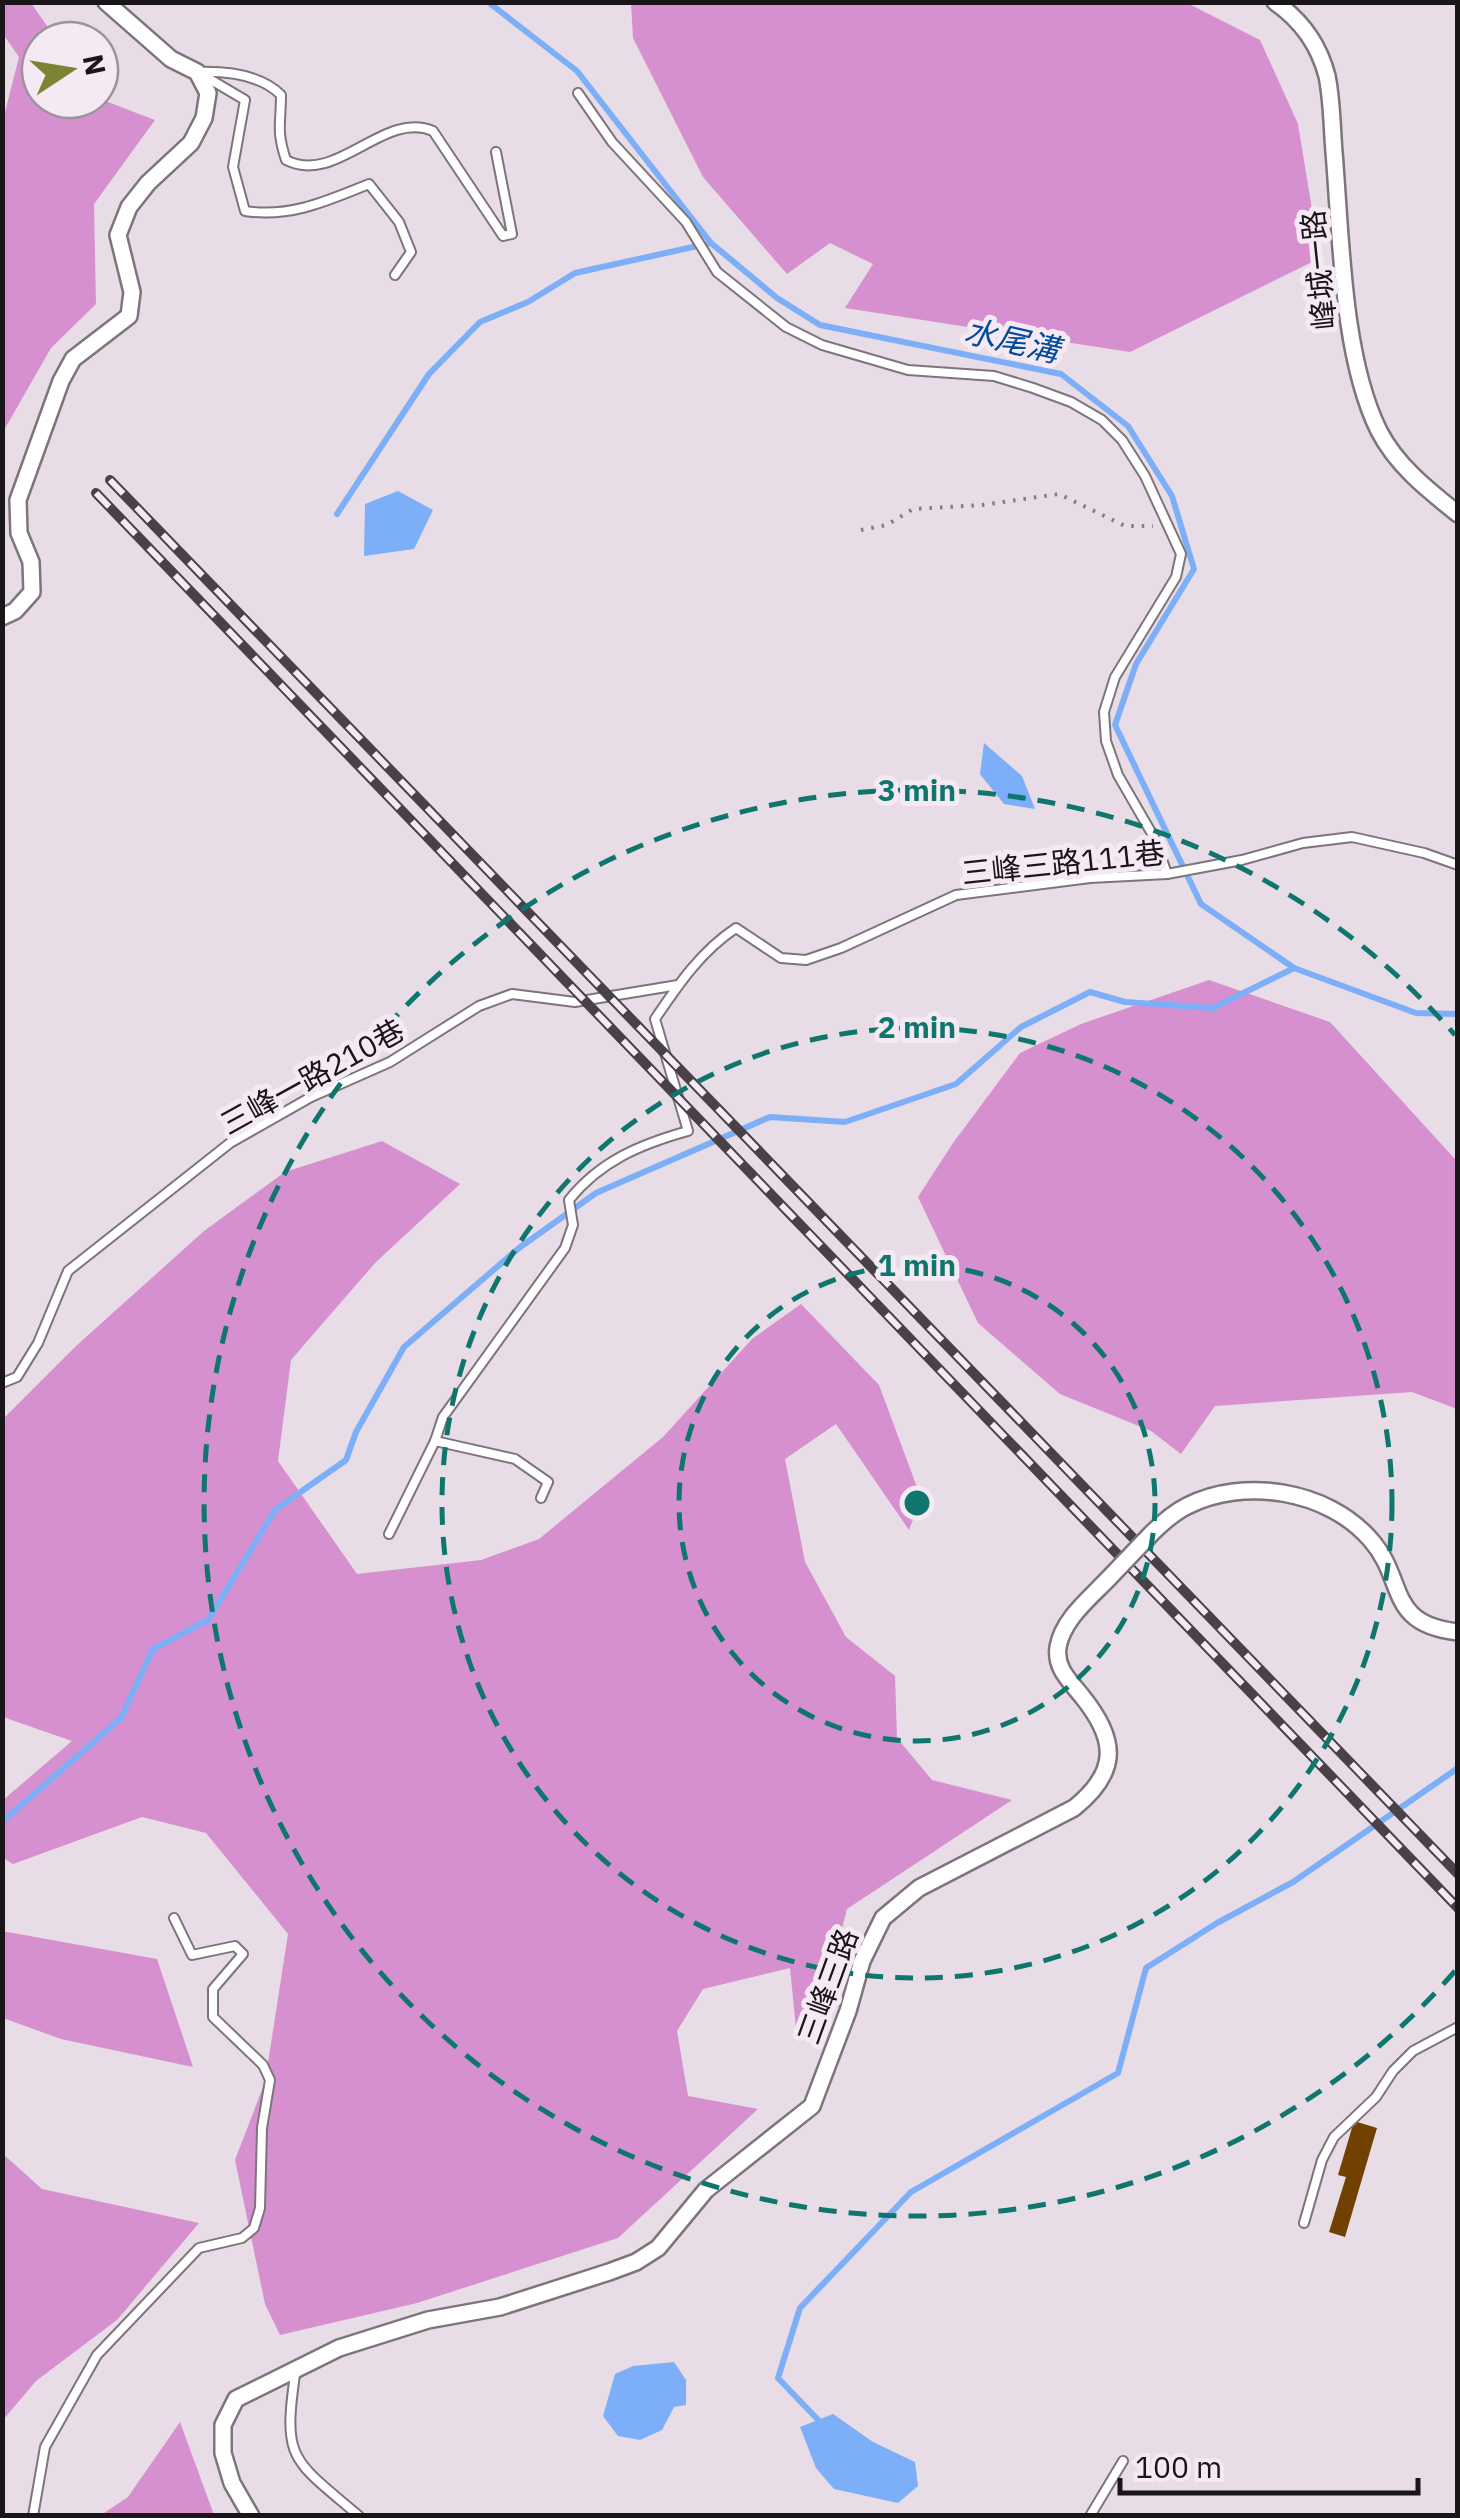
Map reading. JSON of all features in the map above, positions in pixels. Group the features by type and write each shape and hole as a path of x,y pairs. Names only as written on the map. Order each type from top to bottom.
{"street":[{"path":"2,617 16,611 32,592 31,562 19,533 18,500 61,381 73,359 128,316 132,292 118,234 129,208 148,182 191,143 204,118 208,93 197,72 171,59 106,2"},
{"name":"峰城一路","path":"1276,2 1295,16 1314,44 1327,76 1346,282 1364,392 1380,432 1409,474 1458,514"},
{"name":"三峰三路","path":"251,2516 232,2482 223,2453 223,2425 236,2399 340,2348 385,2332 500,2307 636,2262 658,2248 724,2174 812,2106 848,2011 862,1961 884,1918 919,1888 1074,1808 1092,1794 1104,1777 1110,1758 1108,1737 1084,1698 1063,1674 1057,1650 1064,1626 1150,1534 1189,1504 1220,1494 1254,1490 1302,1498 1325,1507 1367,1534 1383,1554 1404,1610 1420,1621 1458,1632"}],"lane":[{"path":"197,72 234,72 282,95 277,123 279,140 286,160 301,167 318,166 397,130 419,125 433,131 503,236 512,234 496,152"},
{"path":"197,72 245,100 233,167 245,211 271,215 306,209 369,184 400,222 411,252 395,275"},
{"path":"578,92 612,142 686,222 717,272 786,327 822,344 908,370 994,376 1071,402 1102,420 1122,440 1146,476 1181,554 1176,577 1115,677 1104,712 1106,741 1118,774 1155,839 1169,873"},
{"name":"三峰三路111巷","path":"390,1534 435,1441 442,1417 565,1248 573,1225 570,1200 585,1181 620,1155 688,1131 655,1019 716,941 736,928 781,958 806,960 956,895 1019,885 1169,873 1303,843 1352,837 1458,865"},
{"name":"三峰一路210巷","path":"2,1383 17,1377 38,1343 68,1271 230,1143 311,1097 390,1062 479,1006 512,994 567,1002 678,985"},
{"path":"435,1441 515,1460 548,1482 541,1498"},
{"path":"33,2516 46,2447 98,2355 198,2248 242,2238 254,2228 260,2208 262,2128 270,2080 263,2065 213,2017 213,1988 243,1954 234,1946 192,1954 174,1918"},
{"path":"1304,2223 1322,2160 1334,2138 1376,2097 1393,2070 1413,2051 1458,2027"},
{"path":"296,2368 290,2411 294,2453 300,2465 360,2516"},
{"path":"1090,2516 1123,2461"}],"path":[{"path":"861,530 887,525 913,509 982,505 1059,494 1125,526 1168,526"}],"shaded area":[{"path":"3,2 31,3 43,20 20,20 20,120 120,120 120,107 155,120 94,204 96,304 51,348 3,432 3,120 19,57 3,34"},
{"path":"631,3 1187,3 1260,40 1298,124 1320,258 1130,352 845,308 873,264 830,243 787,274 703,177 633,38"},
{"path":"1209,980 1330,1022 1457,1158 1457,1409 1412,1392 1215,1406 1181,1454 1151,1431 1060,1394 978,1323 918,1197 953,1143 1020,1053 1081,1024"},
{"path":"382,1141 460,1184 375,1263 291,1360 278,1461 357,1574 481,1560 539,1539 663,1437 752,1339 801,1304 879,1385 921,1498 909,1530 836,1424 785,1459 805,1562 846,1637 895,1676 897,1738 932,1780 1012,1800 847,1909 816,2029 797,2038 790,1968 703,1989 677,2031 688,2096 758,2109 618,2238 417,2303 280,2335 265,2304 235,2160 265,2082 288,1934 206,1833 142,1817 13,1864 3,1858 3,1800 72,1741 3,1717 3,1419 76,1346 204,1231 285,1172"},
{"path":"2,1931 157,1959 193,2067 61,2039 3,2018"},
{"path":"3,2154 42,2189 199,2223 117,2320 36,2381 3,2420"},
{"path":"180,2422 214,2515 101,2515 128,2497"}],"water":[{"path":"398,491 433,510 414,549 364,556 365,504"},
{"path":"984,743 1022,776 1035,809 1004,804 980,774"},
{"path":"674,2362 686,2380 686,2405 674,2407 662,2430 640,2440 618,2436 603,2416 615,2374 633,2366"},
{"path":"833,2414 873,2442 915,2462 918,2486 898,2503 834,2489 816,2468 800,2427"}],"building":[{"path":"1354,2121 1377,2128 1345,2237 1329,2232 1346,2177 1338,2175"}],"waterway":[{"name":"水尾溝","path":"488,2 577,71 711,243 777,298 820,325 1061,374 1128,426 1172,496 1194,569 1136,664 1115,725 1201,904 1294,968 1416,1013 1458,1014"},
{"path":"337,514 429,374 480,322 528,302 575,273 711,243"},
{"path":"2,1822 121,1718 153,1649 208,1620 275,1510 346,1460 356,1432 404,1347 519,1248 596,1193 770,1117 845,1122 956,1084 1021,1027 1090,992 1125,1002 1213,1008 1294,968"},
{"path":"821,2423 778,2378 800,2308 911,2192 1118,2073 1146,1968 1293,1882 1458,1768"}],"railway":[{"path":"110,480 1458,1874"},
{"path":"96,493 1458,1908"}]}
